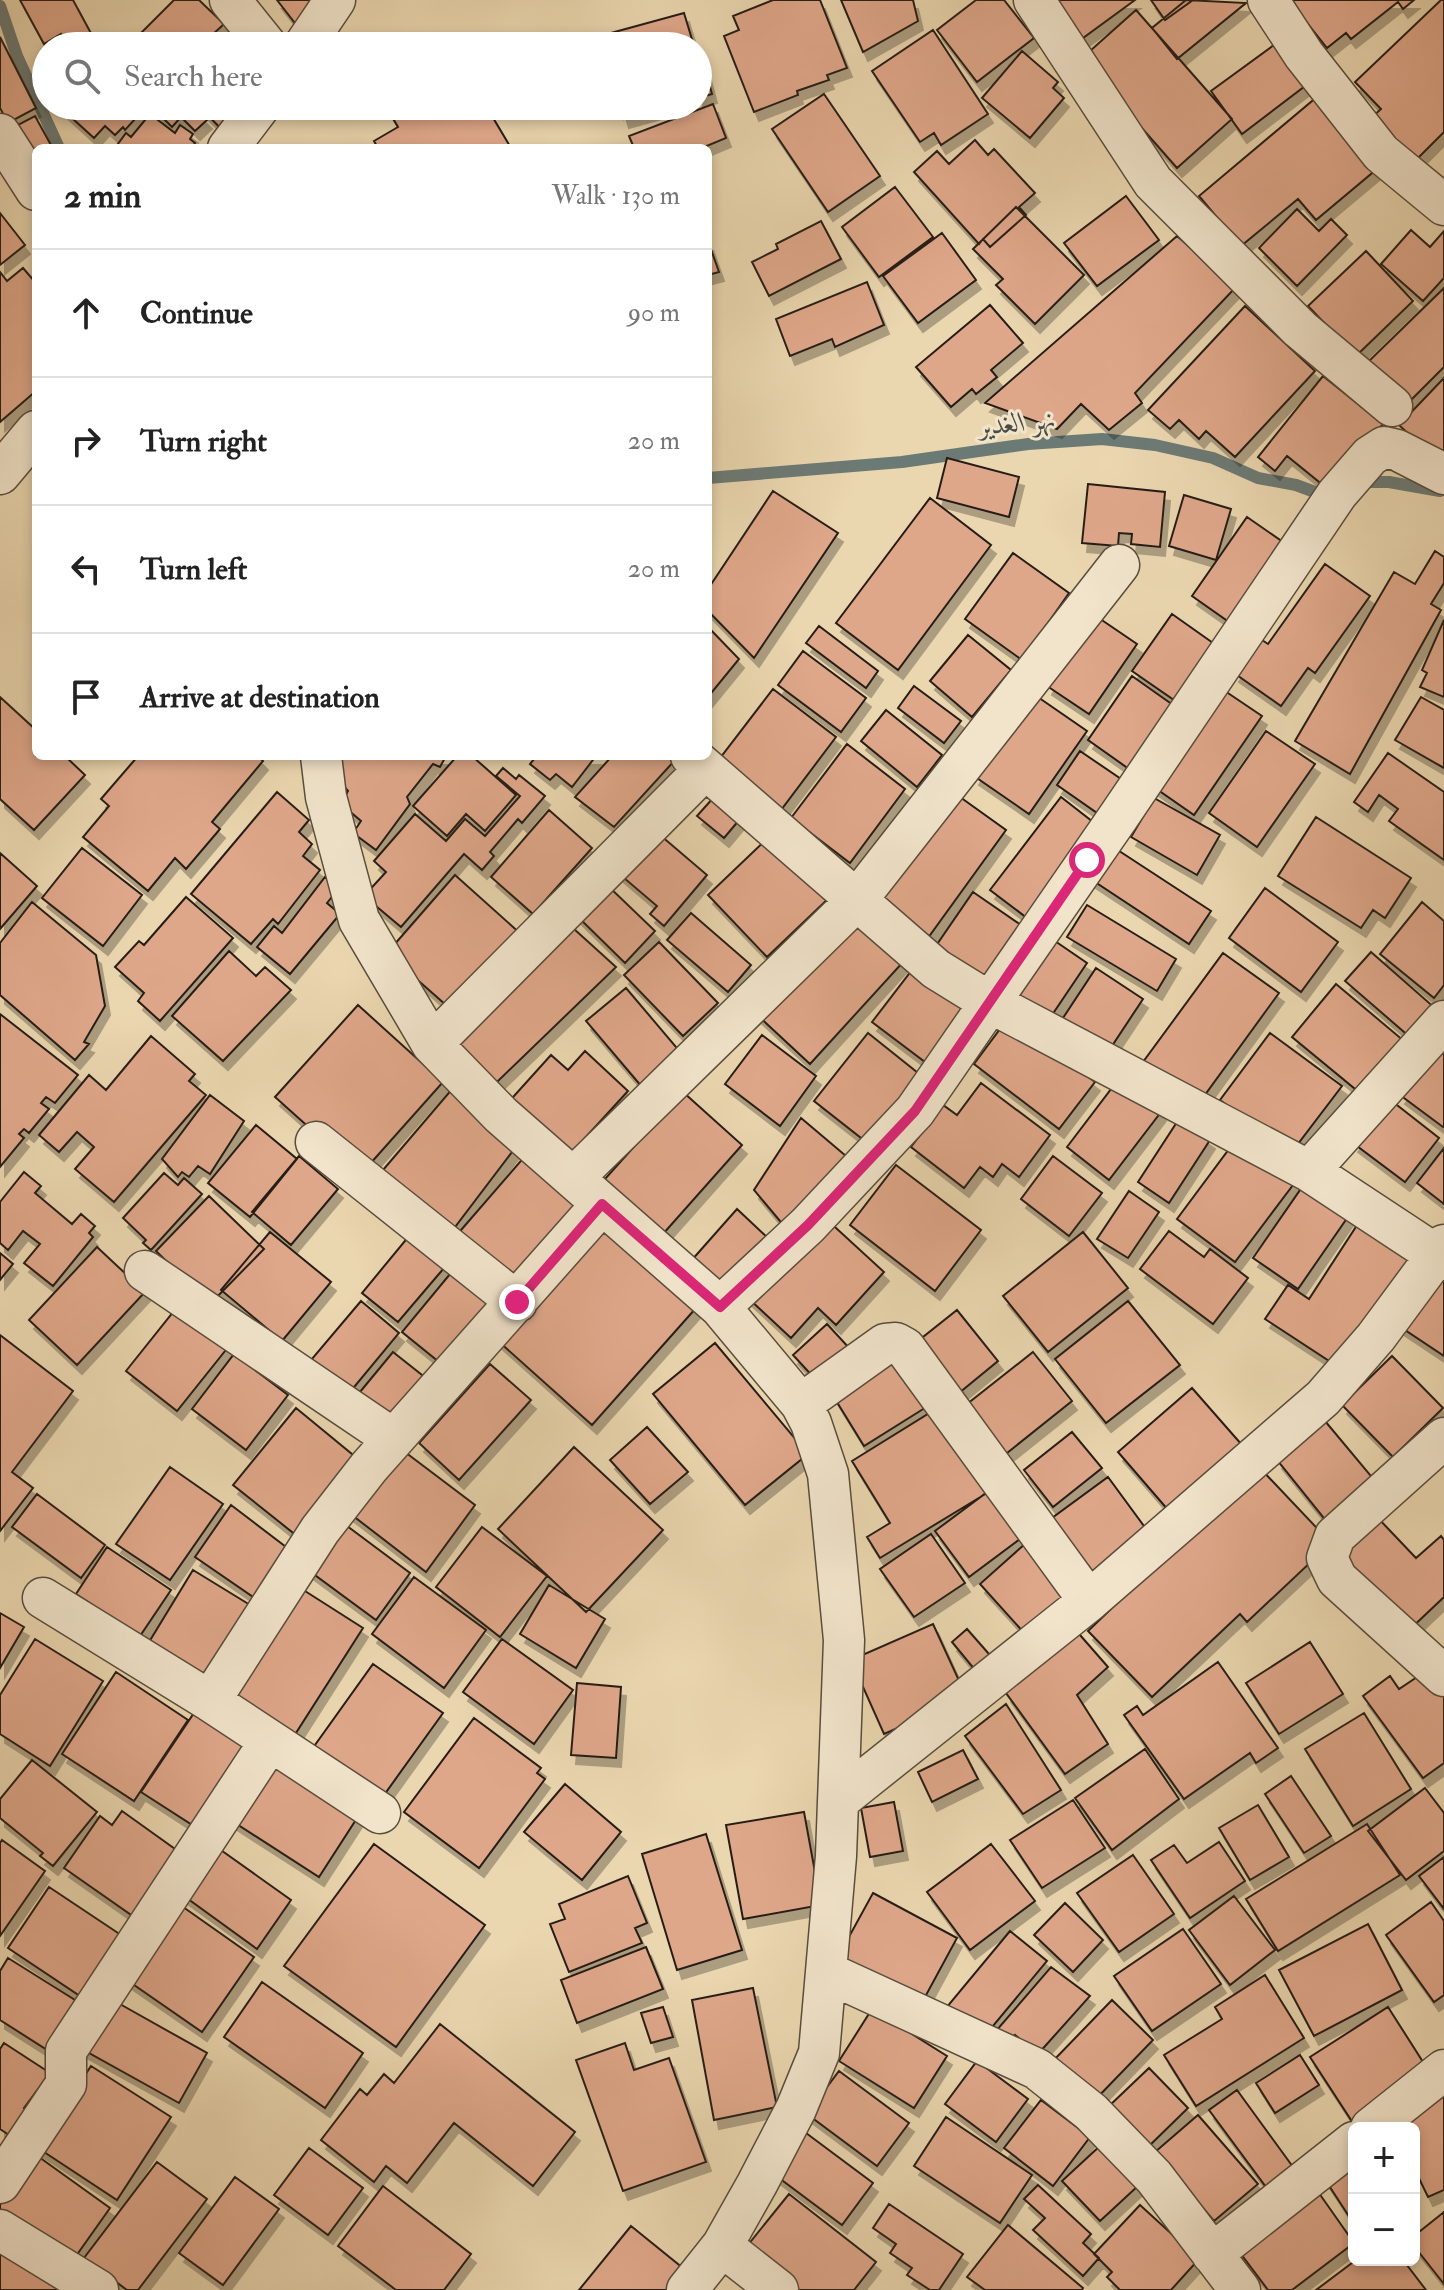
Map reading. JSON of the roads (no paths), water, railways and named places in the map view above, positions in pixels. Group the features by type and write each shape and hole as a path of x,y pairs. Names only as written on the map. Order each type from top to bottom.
{"street":[{"path":"230,0 256,32"},
{"path":"313,32 335,0"},
{"path":"1034,0 1153,182 1300,329 1392,406"},
{"path":"1268,0 1304,55 1381,153 1444,205"},
{"path":"231,144 249,120"},
{"path":"0,134 32,184"},
{"path":"0,474 32,436"},
{"path":"720,1307 808,1225 915,1111 1337,494 1370,456 1384,447 1397,450 1444,474"},
{"path":"210,1701 320,1530 392,1438 517,1302 588,1191 856,901 1119,565"},
{"path":"321,760 326,797 359,920 432,1044 501,1115 720,1307 801,1404 811,1423 828,1474 844,1640 838,1801 819,2053 796,2109 722,2246 687,2290"},
{"path":"432,1044 698,762 936,969 991,1003 1309,1171 1442,1253 1360,1357 1323,1398 1089,1601 838,1801"},
{"path":"1309,1171 1444,1021"},
{"path":"316,1142 517,1302"},
{"path":"145,1271 392,1438"},
{"path":"801,1404 885,1344 896,1343 905,1348 1089,1601"},
{"path":"1444,1438 1335,1536 1327,1558 1337,1579 1444,1676"},
{"path":"43,1598 210,1701 380,1813"},
{"path":"0,2183 66,2084 66,2051 270,1741"},
{"path":"826,1972 1037,2069 1091,2112 1154,2177 1240,2290"},
{"path":"1379,2122 1444,2070"},
{"path":"1212,2254 1348,2147"},
{"path":"0,2230 98,2290"},
{"path":"722,2246 778,2290"}],"waterway":[{"name":"نهر الغدير","path":"0,6 32,89"},
{"name":"نهر الغدير","path":"46,120 57,144"},
{"name":"نهر الغدير","path":"712,478 902,462 1028,444 1102,439 1155,445 1213,458 1258,478 1296,485 1323,495"},
{"name":"نهر الغدير","path":"1360,482 1389,482 1440,491"}]}
